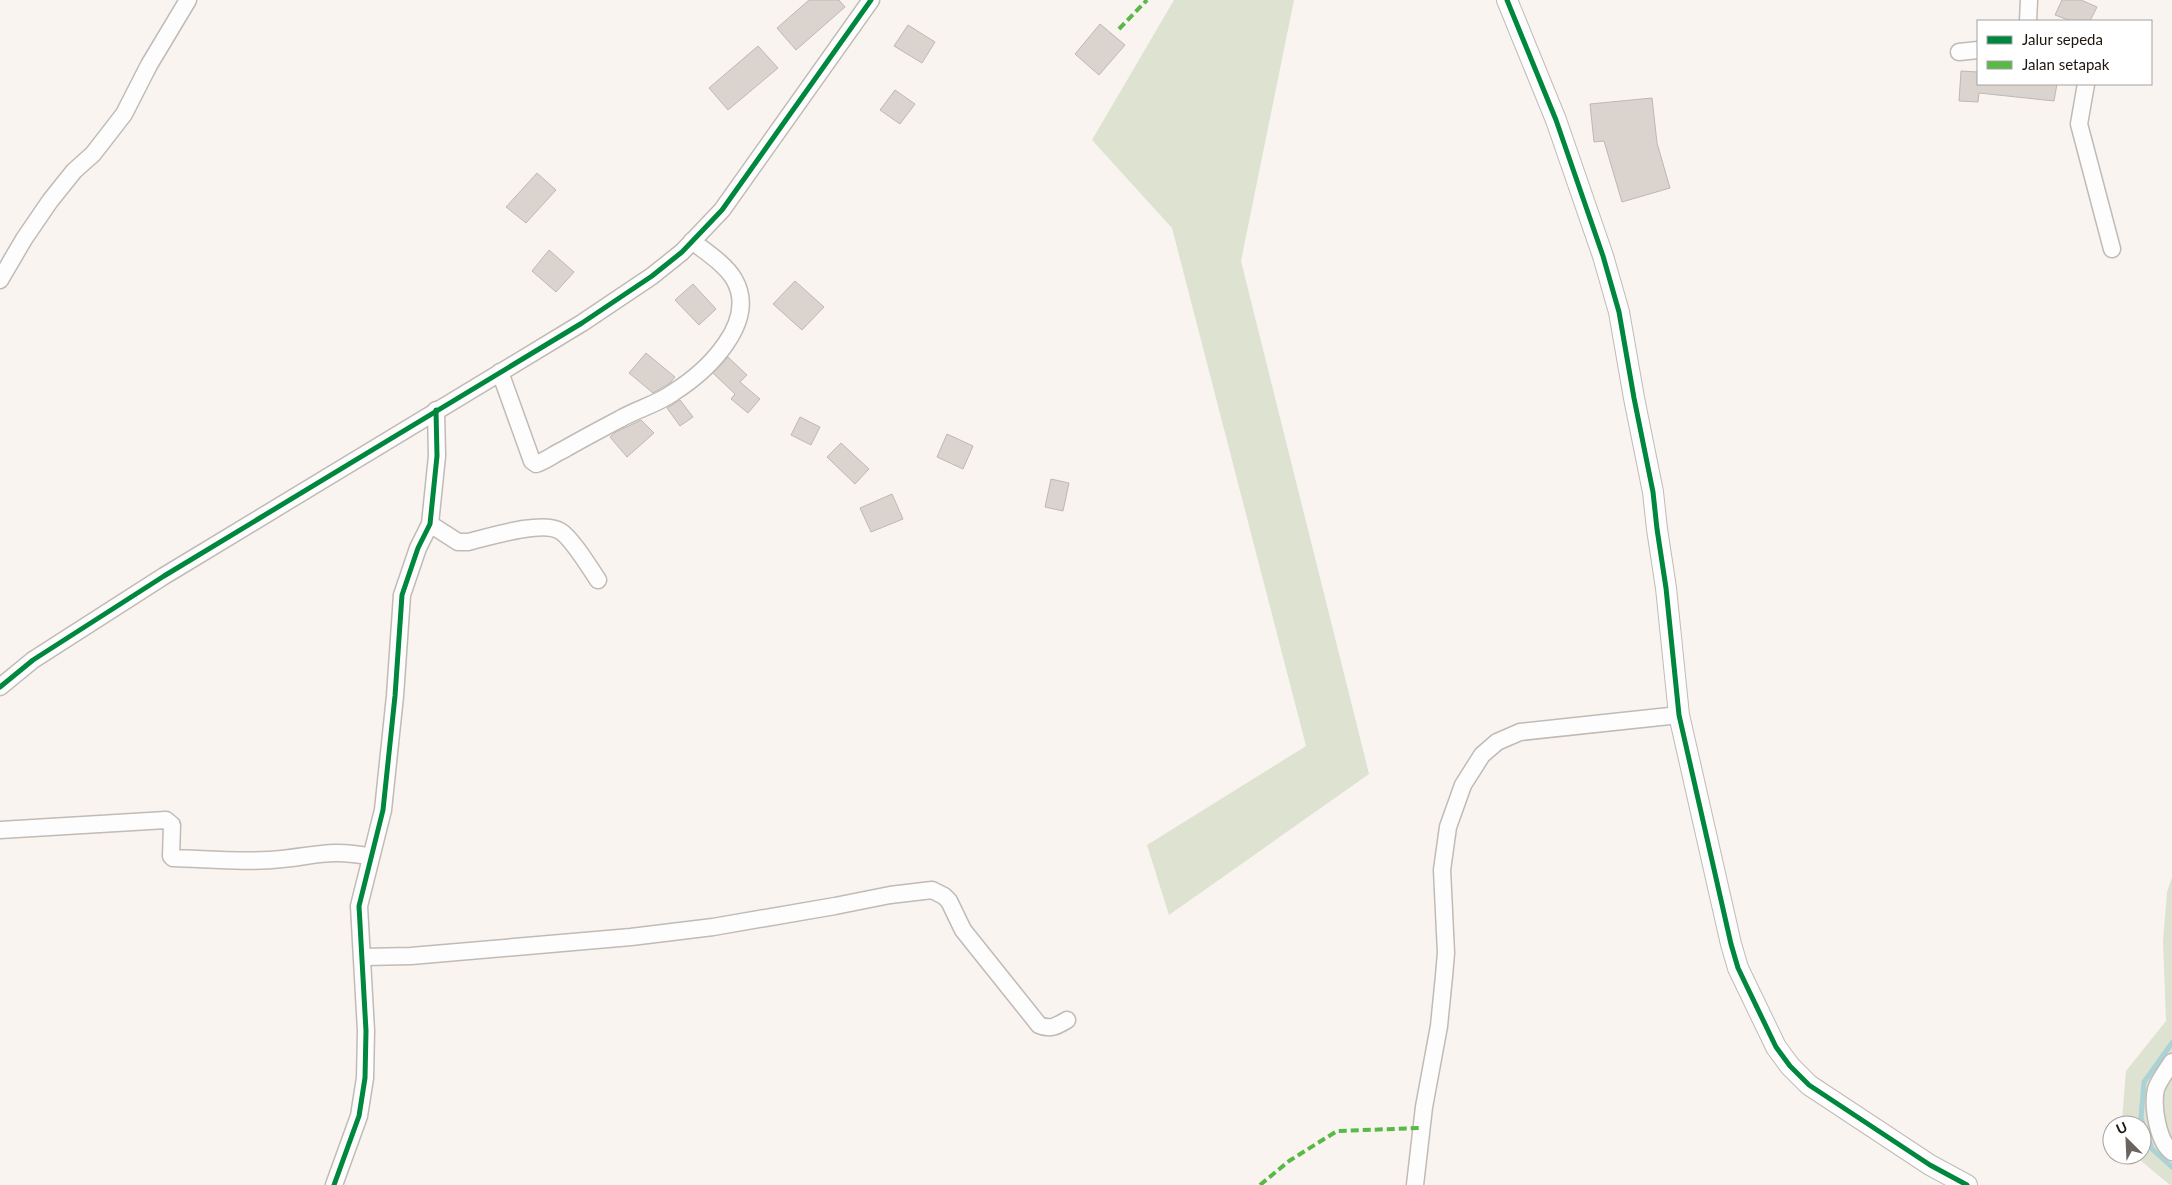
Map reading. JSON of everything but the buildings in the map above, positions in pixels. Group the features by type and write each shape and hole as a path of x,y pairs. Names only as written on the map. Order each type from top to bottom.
{"street":[{"path":"0,280 24,239 50,201 74,171 93,154 124,114 149,65 188,0"},
{"path":"0,687 33,660 164,576 619,300 682,252 722,210 871,0"},
{"path":"1507,0 1556,120 1603,256 1619,312 1634,398 1654,492 1680,715 1730,944 1741,974 1776,1047 1790,1066 1809,1085 1930,1165 1967,1185"},
{"path":"2028,20 2029,0"},
{"path":"1959,52 1977,50"},
{"path":"2086,85 2080,114 2081,134 2112,249"},
{"path":"500,372 532,461 536,464 621,418 675,392 707,365 726,344 735,330 740,316 741,304 735,280 728,271 692,241"},
{"path":"334,1185 359,1116 365,1078 366,1031 359,906 383,810 395,696 402,595 418,548 430,524 437,456 436,410"},
{"path":"430,524 458,542 468,542 536,526 559,530 567,537 598,580"},
{"path":"1415,1185 1424,1107 1439,1026 1444,976 1446,952 1442,870 1445,841 1454,807 1470,774 1488,750 1497,742 1520,732 1680,715"},
{"path":"0,830 166,820 172,825 171,856 173,858 282,859 340,852 371,857"},
{"path":"363,957 411,956 631,937 713,927 827,908 890,895 932,890 949,901 963,930 1039,1025 1046,1028 1055,1027 1067,1020"},
{"path":"2172,1062 2156,1089 2155,1113 2161,1134 2168,1149 2172,1152"}],"green space":[{"path":"1174,0 1294,0 1241,261 1369,774 1169,915 1147,845 1306,746 1172,228 1092,140"},
{"path":"2172,877 2172,1185 2146,1165 2152,1165 2152,1115 2122,1115 2126,1071 2166,1021 2163,941 2167,892"}],"waterway":[{"path":"2172,1043 2144,1082 2141,1118 2152,1149 2172,1167"}],"marked path":[{"path":"1119,29 1147,0"},
{"path":"1260,1185 1289,1161 1337,1131 1421,1128"}],"cycle path":[{"path":"0,687 33,660 164,576 582,323 652,276 682,252 722,210 871,0"},
{"path":"1507,0 1556,120 1603,256 1619,312 1653,492 1666,588 1679,715 1738,968 1776,1047 1790,1066 1809,1085 1930,1165 1967,1185"},
{"path":"334,1185 359,1116 365,1078 366,1031 359,906 383,810 395,696 402,595 418,548 430,524 437,456 436,410"}]}
